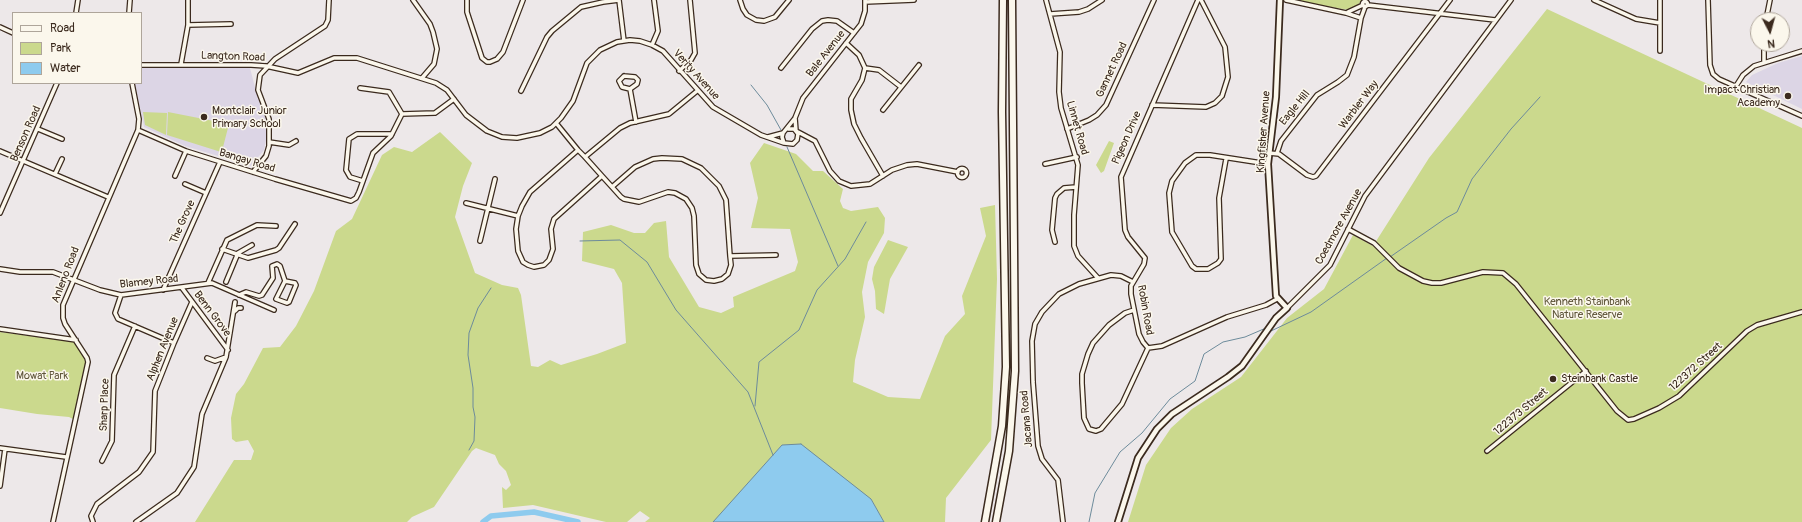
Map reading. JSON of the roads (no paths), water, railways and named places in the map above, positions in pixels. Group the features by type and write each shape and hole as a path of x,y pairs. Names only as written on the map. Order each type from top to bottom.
{"highway":[{"path":"985,522 1002,426 1006,367 1002,119 1003,0"},
{"path":"996,522 1008,451 1015,371 1012,0"}],"street":[{"path":"76,12 78,0"},
{"path":"129,12 130,0"},
{"path":"181,64 188,24 188,0"},
{"path":"253,172 266,156 269,142 269,119 258,90 258,80 266,66 278,56 325,26 328,20 329,0"},
{"path":"412,0 430,24 436,49 435,61 422,78"},
{"path":"467,0 466,9 482,58 490,62 497,59 503,52 523,0"},
{"path":"521,91 552,30 581,7 619,0 624,41"},
{"path":"652,45 658,31 654,0"},
{"path":"679,71 691,60 695,53 690,0"},
{"path":"740,0 747,15 761,21 775,17 789,0"},
{"path":"865,1 914,0"},
{"name":"Linnet Road","path":"1046,0 1060,52 1059,92 1061,108 1077,157 1078,165 1074,215 1074,246 1078,256 1098,278"},
{"path":"1050,14 1079,12 1088,9 1102,0"},
{"name":"Gannet Road","path":"1067,129 1089,120 1097,115 1106,105 1154,0"},
{"path":"1152,105 1206,107 1219,101 1225,90 1228,72 1225,47 1200,0"},
{"name":"Pigeon Drive","path":"1133,282 1144,264 1145,258 1128,237 1125,230 1121,177 1200,0"},
{"name":"Kingfisher Avenue","path":"1277,299 1268,164 1276,97 1280,0"},
{"path":"1286,0 1346,13 1361,18"},
{"name":"Warbler Way","path":"1277,153 1310,176 1316,176 1450,0"},
{"name":"Coedmore Avenue","path":"1118,522 1138,458 1157,429 1172,414 1228,378 1242,366 1276,318 1330,265 1365,196 1511,0"},
{"path":"1594,0 1636,19 1660,23"},
{"path":"1660,0 1660,51"},
{"path":"1708,0 1710,69 1713,74 1719,79 1802,116"},
{"path":"1768,12 1770,0"},
{"name":"Bale Avenue","path":"788,129 795,118 803,98 862,21 865,1"},
{"path":"1346,13 1366,4 1495,20"},
{"name":"Eagle Hill","path":"1277,153 1281,141 1317,95 1347,75 1354,57 1361,18 1366,4"},
{"path":"782,68 812,29 822,21 837,21 854,33"},
{"path":"188,24 232,24"},
{"path":"0,27 12,33"},
{"name":"Verity Avenue","path":"454,99 466,115 487,131 502,137 517,138 532,136 556,123 569,108 583,72 593,56 608,45 624,41 640,41 652,45 669,58 697,91 719,112 767,137 784,143"},
{"path":"846,43 859,55 865,68 862,80 851,99 851,110 857,131 884,176"},
{"path":"1736,86 1748,70 1764,62 1802,51"},
{"path":"1764,52 1764,62"},
{"name":"Langton Road","path":"142,65 181,64 266,66 298,73 334,58 348,57 364,60 443,86 454,99"},
{"path":"883,110 919,65"},
{"path":"865,68 879,70 901,87"},
{"path":"631,76 637,79 637,84 630,89 623,88 620,85 619,81 622,77 631,76"},
{"name":"Benson Road","path":"0,213 58,84"},
{"name":"Anleno Road","path":"53,522 88,362 65,324 62,311 64,301 73,279 138,130 139,119 132,84"},
{"path":"360,88 388,91 402,114"},
{"path":"630,89 636,122"},
{"path":"585,157 614,132 625,125 669,114 697,91"},
{"path":"402,114 435,113 454,99"},
{"path":"392,134 357,134 350,139 346,166 347,173 350,176 363,181 373,153 392,134 402,114"},
{"name":"Bale Avenue","path":"795,118 797,131"},
{"path":"556,123 578,150 612,187 624,199 633,202 644,201 668,192 675,193 686,199 692,208 694,216 696,268 699,274 706,280 714,281 725,276 730,270 726,200 720,186 701,168 682,159 653,159 635,167 612,187"},
{"path":"38,129 62,139"},
{"path":"767,137 783,133 788,129 797,131 807,136 818,144 827,167 833,175 846,184 864,186 876,181 898,167 912,165 958,172"},
{"name":"Bangay Road","path":"138,130 186,151 340,199 350,201 354,199 359,192 363,181"},
{"path":"797,131 798,138"},
{"path":"783,133 782,137 784,143 793,144 798,138 807,136"},
{"path":"269,142 289,145 296,141"},
{"path":"578,150 530,192 518,216 516,229 520,258 528,266 534,267 544,265 551,256 553,249 551,229 554,219 602,176"},
{"path":"0,151 108,197"},
{"path":"175,176 186,151"},
{"path":"1269,153 1277,153"},
{"path":"1226,159 1220,198 1221,259 1218,264 1208,269 1196,269 1192,266 1172,232 1169,193 1170,187 1185,163 1196,155 1210,155 1226,159 1268,164"},
{"path":"1045,164 1077,157"},
{"path":"55,174 62,159"},
{"name":"The Grove","path":"163,290 220,162"},
{"path":"480,241 495,179"},
{"path":"185,184 206,193"},
{"path":"1055,242 1052,230 1055,198 1064,188 1076,187"},
{"path":"466,203 518,216"},
{"path":"222,249 251,258 278,250 294,224"},
{"path":"274,310 208,283 227,240 253,227 261,225 276,226"},
{"name":"122372 Street","path":"1348,229 1374,243 1399,268 1423,281 1442,283 1483,272 1503,273 1516,284 1621,414 1628,420 1634,419 1659,408 1679,396 1747,331 1758,325 1802,312"},
{"path":"226,282 240,251 252,245"},
{"path":"730,256 776,255"},
{"path":"239,295 246,292 259,296 262,295 272,278 272,266 275,264 280,266 285,281 276,298 278,301 286,304 289,302 296,285 295,283 285,281"},
{"name":"Blamey Road","path":"0,269 20,272 48,271 100,290 121,295 182,288 208,283"},
{"name":"Robin Road","path":"1033,332 1035,324 1042,312 1059,294 1098,278 1115,275 1133,282 1131,294 1140,338 1148,348 1162,346 1227,317 1266,305 1277,299"},
{"name":"Benn Grove","path":"182,288 228,350"},
{"path":"121,295 115,313 116,317 174,343"},
{"path":"1277,299 1287,308"},
{"name":"Alphen Avenue","path":"93,522 91,516 97,504 137,474 153,452 156,391 174,343 192,302"},
{"path":"136,522 177,493 192,470 195,462 202,414 226,357 236,302"},
{"path":"235,311 238,308 241,308"},
{"path":"1134,310 1125,313 1109,325 1093,343 1088,354 1082,374 1082,383 1084,418 1089,429 1096,431 1101,429 1122,404 1148,348"},
{"name":"Sharp Place","path":"102,462 112,441 114,375 134,326"},
{"path":"0,329 76,340"},
{"name":"Jacana Road","path":"1033,332 1033,403 1038,446 1042,459 1058,480 1063,522"},
{"path":"207,358 216,361 226,357"},
{"name":"122373 Street","path":"1487,452 1586,371"},
{"path":"0,486 2,448 66,457"}],"water":[{"path":"801,444 871,499 884,522 713,522 782,445"}],"waterway":[{"path":"751,85 767,105 781,130"},
{"path":"1390,257 1457,212 1472,179 1511,129 1540,97"},
{"path":"787,147 838,266"},
{"path":"755,406 759,362 799,330 817,290 845,259 866,222"},
{"path":"580,241 620,240 647,262 676,310 748,392 773,455"},
{"path":"1271,331 1311,312 1387,258"},
{"path":"469,450 474,441 475,417 473,407 473,388 468,355 469,333 478,308 491,288"},
{"path":"1089,522 1095,493 1120,452 1142,433 1170,399 1195,381 1204,354 1223,342 1245,337 1266,328"},
{"path":"483,522 491,516 534,512 578,522"}],"place":[{"name":"Impact Christian Academy","path":"1788,96"},
{"name":"Montclair Junior Primary School","path":"204,117"},
{"name":"Steinbank Castle","path":"1553,379"}],"park label":[{"name":"Kenneth Stainbank Nature Reserve","path":"1587,308"},
{"name":"Mowat Park","path":"42,376"}]}
